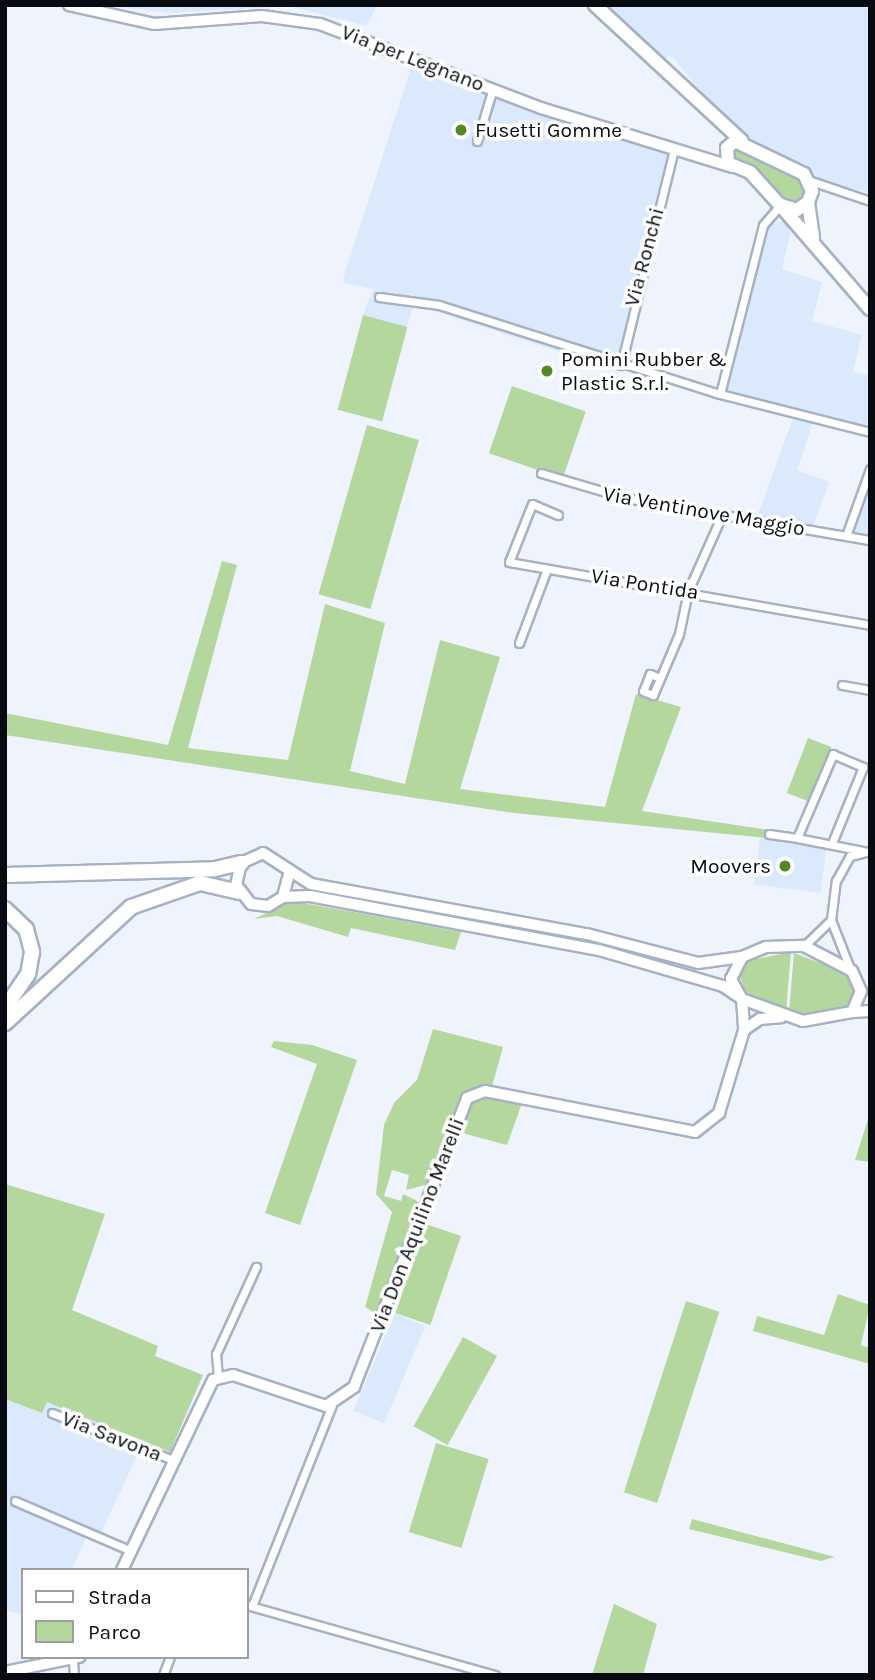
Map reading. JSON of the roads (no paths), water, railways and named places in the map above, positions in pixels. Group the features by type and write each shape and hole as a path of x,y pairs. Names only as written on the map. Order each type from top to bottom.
{"highway":[{"path":"5,876 215,869 241,863"},
{"path":"5,1023 131,907 200,883 238,892"},
{"path":"5,909 30,940 25,980 5,1008"},
{"path":"5,997 25,980"}],"main road":[{"path":"595,5 712,120 766,161 807,178 810,199 806,219 817,245"},
{"path":"712,120 733,167 750,172 778,207 817,245 870,309"},
{"path":"726,150 742,141"},
{"path":"778,207 797,210 810,199"}],"street":[{"name":"Via per Legnano","path":"69,5 165,25 262,16 302,20 374,40 493,88 733,167"},
{"path":"477,141 493,88"},
{"name":"Via Ronchi","path":"621,365 674,149"},
{"path":"707,158 726,150"},
{"path":"807,178 827,191 870,201"},
{"path":"810,199 827,191"},
{"path":"720,394 763,225 778,207"},
{"path":"379,297 439,305 621,365 720,394 870,432"},
{"path":"846,536 870,469"},
{"name":"Via Ventinove Maggio","path":"541,473 606,494 870,540"},
{"name":"Via Pontida","path":"558,515 532,504 509,562 688,591 870,625"},
{"path":"660,678 688,591 722,515"},
{"path":"519,643 547,569"},
{"path":"842,685 870,690"},
{"path":"797,838 833,754 863,767 832,843"},
{"path":"769,834 867,851"},
{"path":"852,1012 861,991 831,920 838,871 867,851"},
{"path":"786,1018 742,999 713,981 599,950 283,897 260,907 238,892 241,863 255,854 272,855 289,874 312,884 587,934 698,963 742,957 785,946 802,946 870,977"},
{"path":"283,897 289,874"},
{"path":"802,946 831,920"},
{"name":"Via Don Aquilino Marelli","path":"332,1405 357,1381 467,1098 485,1091 695,1132 719,1113 744,1030 742,999 732,979 742,957"},
{"path":"744,1030 760,1019 834,1019 852,1012 870,1010"},
{"path":"218,1377 216,1354 256,1267"},
{"path":"123,1568 203,1394 218,1377 233,1375 332,1405 249,1605 495,1675"},
{"name":"Via Savona","path":"52,1413 173,1460"},
{"path":"16,1501 131,1551"},
{"path":"5,1672 76,1659 74,1675"}],"place":[{"name":"Fusetti Gomme","path":"461,130"},
{"name":"Pomini Rubber & Plastic S.r.l.","path":"547,371"},
{"name":"Moovers","path":"785,866"}]}
